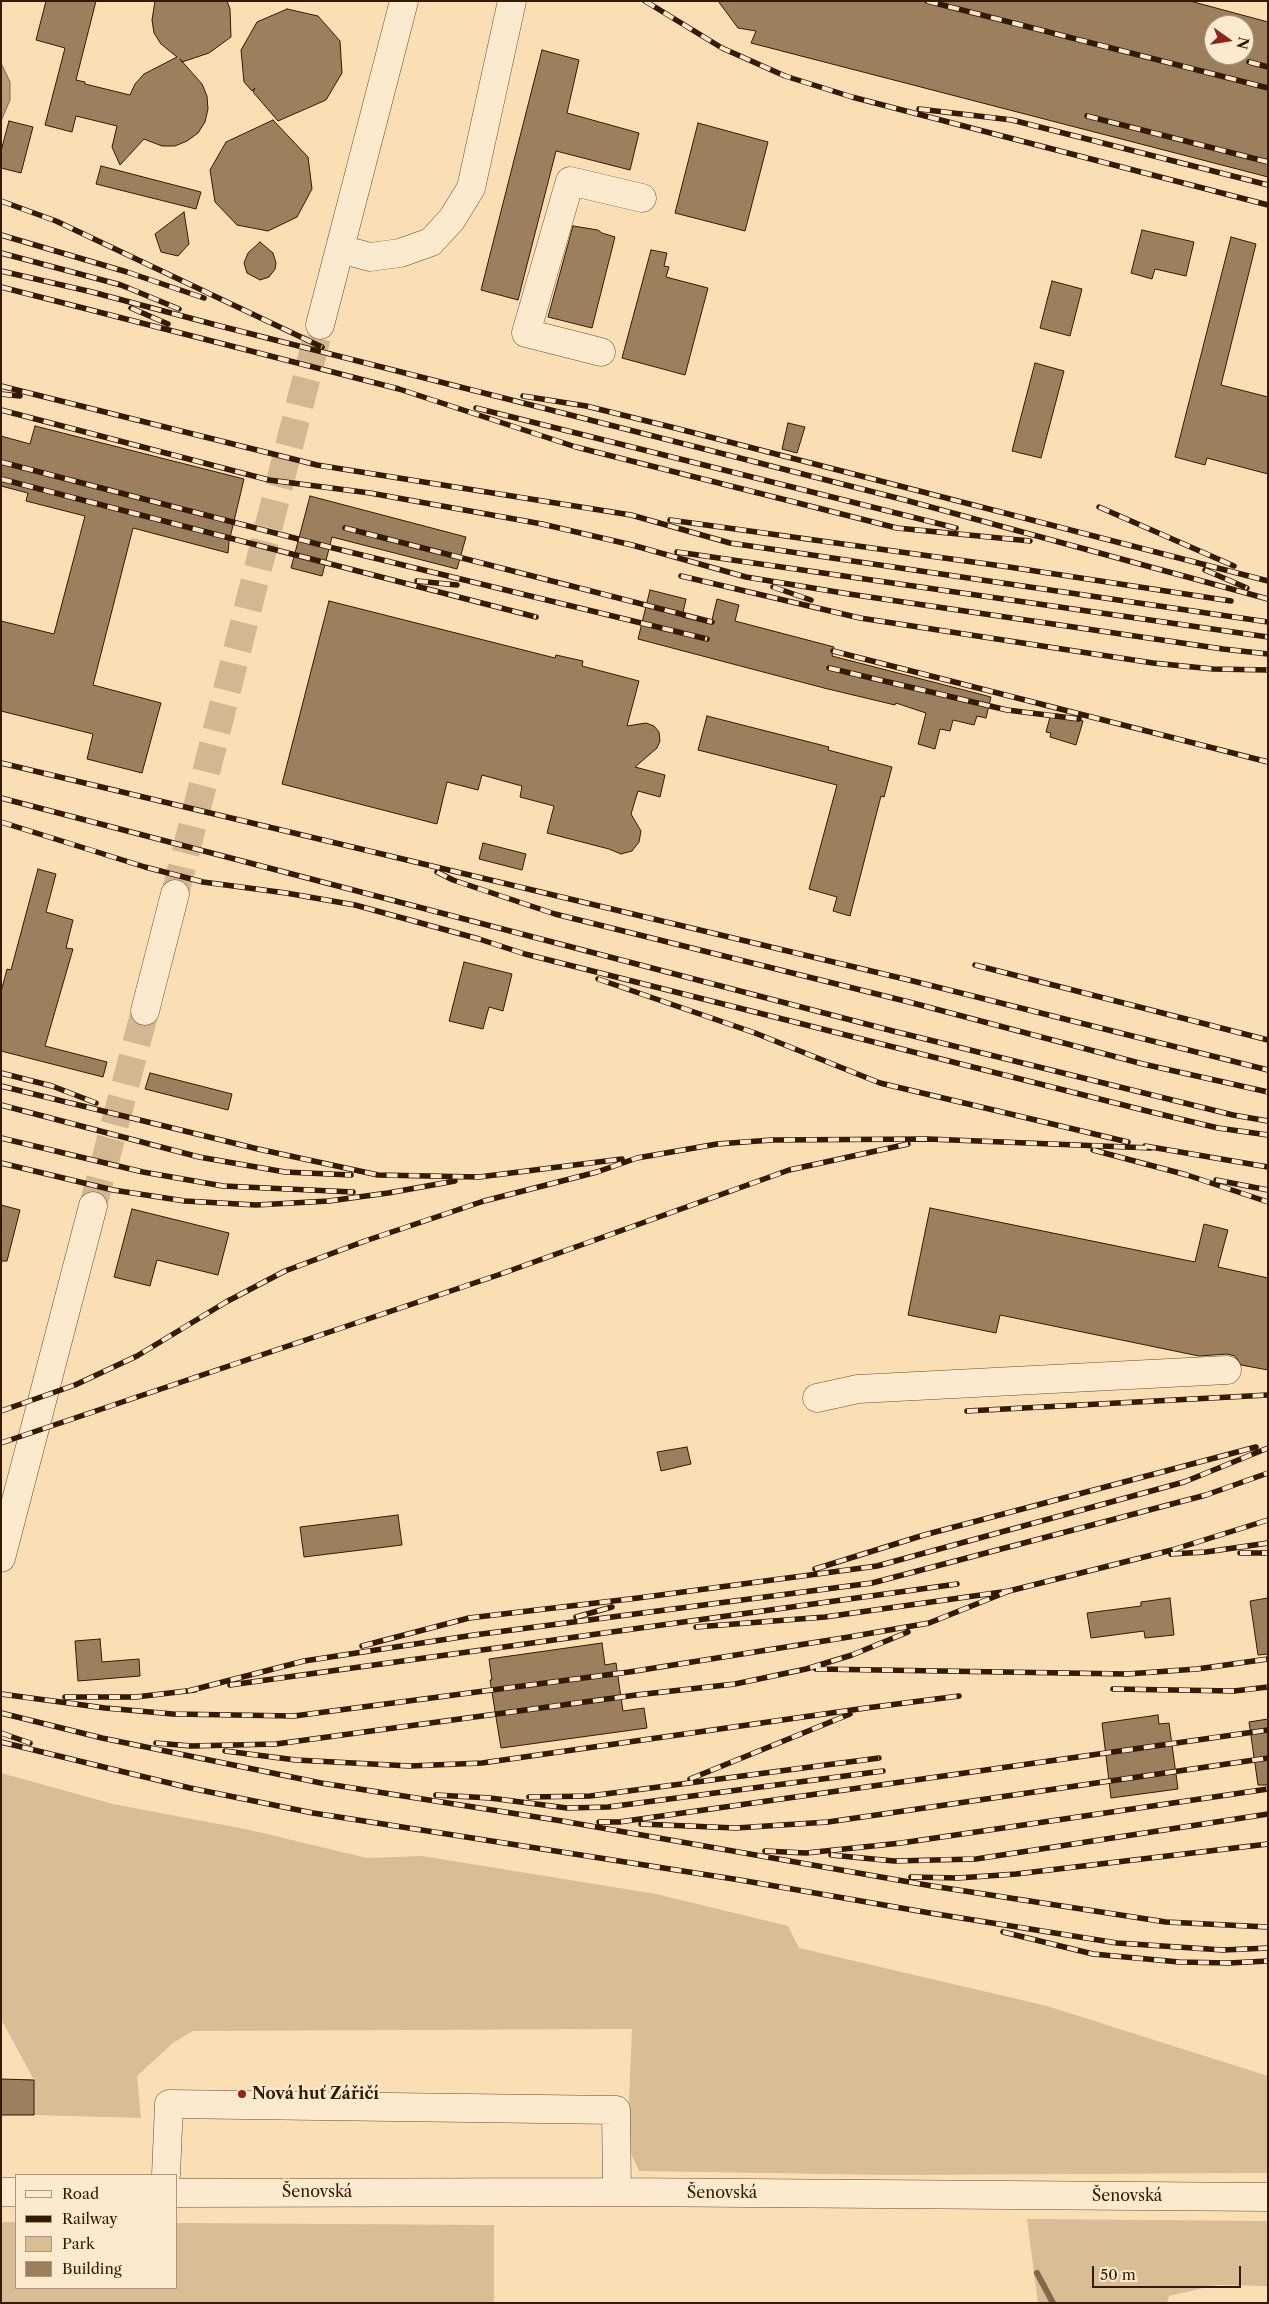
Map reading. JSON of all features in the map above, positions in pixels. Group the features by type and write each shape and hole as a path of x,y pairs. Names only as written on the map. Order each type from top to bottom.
{"street":[{"path":"320,325 404,1"},
{"path":"340,249 370,257 400,253 431,242 452,219 471,188 512,1"},
{"path":"601,352 526,333 570,181 642,198"},
{"path":"145,1011 175,894"},
{"path":"1,1558 93,1206"},
{"path":"818,1398 858,1389 1227,1370"},
{"path":"166,2174 169,2104 616,2110 617,2192"},
{"path":"1,2192 15,2192"},
{"name":"Šenovská","path":"178,2193 617,2192 1268,2197"}],"green space":[{"path":"1,1773 113,1804 250,1830 367,1858 422,1856 656,1894 788,1926 799,1948 1047,2006 1268,2076 1268,2173 889,2175 639,2171 627,2145 632,2029 193,2031 173,2043 137,2076 141,2118 34,2115 34,2080 1,2019"},
{"path":"1027,2219 1268,2221 1268,2286 1217,2285 1169,2296 1167,2303 1038,2303"},
{"path":"1,2222 15,2222 15,2289 178,2289 178,2223 494,2225 494,2303 1,2303"}],"shaded area":[{"path":"1,63 10,82 10,100 1,121"}],"building":[{"path":"46,1 96,1 76,80 130,95 135,84 144,74 177,57 161,44 154,33 152,20 155,1 227,1 230,9 231,37 209,53 182,62 202,84 207,96 208,109 205,122 198,133 187,141 175,146 162,146 144,139 120,165 112,147 117,126 76,116 72,132 45,125 65,48 36,40"},
{"path":"718,1 1190,1 1242,15 1204,15 1204,65 1254,65 1254,18 1268,22 1268,177 751,43 756,31 738,28"},
{"path":"287,9 318,16 340,41 342,73 326,100 278,121 253,92 255,88 252,91 244,82 241,50 257,22"},
{"path":"542,50 579,60 567,113 639,133 630,170 556,151 518,300 481,290"},
{"path":"273,120 308,157 312,189 297,217 268,231 237,225 215,202 210,170 226,142"},
{"path":"9,121 33,127 21,173 1,168 1,151"},
{"path":"698,123 768,142 745,231 675,213"},
{"path":"101,166 201,192 196,209 96,184"},
{"path":"184,212 189,244 178,256 161,252 155,234"},
{"path":"573,226 598,230 615,237 592,328 548,317"},
{"path":"1142,230 1194,242 1186,276 1155,269 1152,279 1131,273"},
{"path":"1231,237 1256,244 1221,385 1268,397 1268,474 1207,458 1205,465 1175,457"},
{"path":"260,242 273,253 276,263 275,269 269,277 260,280 247,273 244,263 248,253"},
{"path":"651,250 667,253 664,266 669,267 666,277 708,288 685,375 622,358"},
{"path":"1052,281 1082,289 1070,336 1040,328"},
{"path":"1035,363 1064,371 1041,458 1012,451"},
{"path":"788,423 805,427 797,453 782,449"},
{"path":"35,426 244,479 228,553 133,528 93,685 161,703 142,773 87,759 93,734 1,711 1,621 54,634 85,516 26,501 28,493 1,486 1,436 30,444"},
{"path":"310,496 466,537 457,569 332,537 322,576 291,568"},
{"path":"650,590 686,599 682,617 711,624 717,599 739,605 735,621 834,647 832,656 991,697 986,718 977,716 974,725 953,720 950,731 940,729 935,749 918,744 926,713 896,703 895,705 824,688 638,639"},
{"path":"329,601 555,658 556,655 583,661 582,666 639,681 627,726 646,723 654,726 659,732 660,741 657,748 635,767 665,775 660,797 638,791 631,814 641,831 639,842 632,851 621,854 609,849 547,833 554,806 520,797 522,786 482,775 478,790 447,782 437,824 282,784"},
{"path":"1057,714 1083,721 1076,745 1050,737 1051,733 1046,732 1050,717 1056,718"},
{"path":"707,716 829,747 828,750 892,767 884,797 881,796 850,916 833,911 837,897 809,889 837,785 698,750"},
{"path":"483,843 526,854 522,870 479,859"},
{"path":"38,869 56,874 46,912 73,920 66,948 73,949 45,1046 107,1062 103,1077 1,1051 1,992 7,969 11,970"},
{"path":"464,962 512,974 503,1011 489,1007 483,1029 449,1021"},
{"path":"150,1073 232,1094 228,1110 145,1089"},
{"path":"1,1205 20,1210 7,1261 1,1261"},
{"path":"930,1208 1195,1262 1204,1224 1228,1230 1218,1267 1268,1278 1268,1370 1241,1365 1235,1356 1227,1354 1199,1356 1000,1315 996,1333 908,1315"},
{"path":"132,1209 229,1233 218,1275 157,1260 150,1286 114,1277"},
{"path":"687,1447 691,1464 661,1471 657,1452"},
{"path":"398,1515 402,1545 304,1557 300,1527"},
{"path":"1170,1598 1174,1635 1145,1638 1144,1631 1091,1638 1087,1613 1141,1606 1141,1602"},
{"path":"1268,1598 1268,1654 1258,1655 1250,1601"},
{"path":"100,1639 102,1662 139,1659 140,1676 78,1681 75,1641"},
{"path":"602,1643 605,1665 616,1663 623,1711 644,1708 647,1728 501,1748 490,1680 492,1680 489,1659"},
{"path":"1158,1715 1159,1724 1169,1723 1178,1789 1111,1798 1102,1723"},
{"path":"1268,1719 1268,1785 1258,1785 1249,1722"},
{"path":"1,2079 34,2080 34,2115 1,2115"}],"waterway":[{"path":"1037,2273 1053,2303"}],"tunnel":[{"path":"175,894 320,325"},
{"path":"93,1206 145,1011"}],"railway":[{"path":"645,1 722,48 785,76 852,97 1268,205"},
{"path":"927,1 1268,88"},
{"path":"1254,63 1268,67"},
{"path":"919,109 1012,120 1268,185"},
{"path":"1087,116 1268,162"},
{"path":"1,201 56,221 322,347"},
{"path":"1,235 127,272 204,298"},
{"path":"1,253 121,285 179,309"},
{"path":"1,271 92,292 905,500 1268,599"},
{"path":"1,287 399,389 576,447 897,528 1030,541"},
{"path":"131,308 168,324"},
{"path":"1,386 317,465 631,515 730,543 1268,622"},
{"path":"1,394 20,396"},
{"path":"523,396 586,406 679,429 1268,581"},
{"path":"476,408 956,528"},
{"path":"1,410 269,480 370,493 542,524 632,545 746,577 849,594 1268,654"},
{"path":"1,462 329,547 707,639"},
{"path":"1,479 536,617"},
{"path":"1099,507 1234,566"},
{"path":"670,520 1009,567 1231,601"},
{"path":"345,528 712,622"},
{"path":"677,552 1268,637"},
{"path":"1205,570 1247,588"},
{"path":"681,576 860,618 1153,663 1213,669 1268,670"},
{"path":"417,581 457,585"},
{"path":"773,587 811,600"},
{"path":"833,651 1268,762"},
{"path":"829,668 1007,710 1079,719"},
{"path":"1,763 913,981 1268,1070"},
{"path":"1,798 893,1031 1233,1115 1268,1121"},
{"path":"1,822 145,867 203,882 286,893 355,905 479,939 525,954 1147,1111 1218,1128 1268,1135"},
{"path":"437,872 453,880 555,914 909,1002 1143,1064 1268,1092"},
{"path":"975,965 1268,1040"},
{"path":"598,979 755,1033 880,1083 1128,1142"},
{"path":"1,1073 52,1086 96,1103"},
{"path":"1,1086 258,1149 378,1175 479,1177 622,1159"},
{"path":"1,1105 199,1157 285,1172 351,1175"},
{"path":"1,1138 143,1172 223,1186 353,1192"},
{"path":"1,1411 75,1385 137,1356 226,1302 285,1271 365,1241 484,1201 597,1172 637,1158 717,1144 772,1140 928,1139 1151,1148"},
{"path":"1,1443 498,1275 789,1170 908,1144"},
{"path":"1145,1146 1268,1167"},
{"path":"1093,1150 1187,1175 1268,1202"},
{"path":"1,1163 113,1190 185,1201 256,1205 329,1201 455,1181"},
{"path":"1216,1180 1268,1190"},
{"path":"967,1411 1268,1395"},
{"path":"815,1569 924,1535 1256,1447"},
{"path":"362,1646 469,1618 638,1598 877,1566 1184,1482 1268,1448"},
{"path":"188,1691 304,1661 474,1635 872,1583 1206,1495 1268,1473"},
{"path":"696,1627 825,1617 1009,1591 1172,1550 1268,1520"},
{"path":"1171,1554 1206,1552 1268,1543"},
{"path":"1240,1553 1268,1553"},
{"path":"230,1685 957,1584"},
{"path":"1,1694 105,1708 173,1714 294,1716 629,1672 849,1637 929,1623 1009,1591"},
{"path":"576,1617 612,1607"},
{"path":"156,1743 191,1746 276,1744 636,1695 735,1684 806,1669 852,1655 908,1632"},
{"path":"816,1669 1127,1674 1197,1669 1268,1659"},
{"path":"1113,1689 1234,1691 1268,1687"},
{"path":"65,1697 136,1697 195,1690"},
{"path":"225,1751 296,1760 410,1766 482,1763 959,1696"},
{"path":"1,1713 102,1738 321,1783 562,1821 932,1886 1166,1922 1268,1927"},
{"path":"690,1779 850,1714"},
{"path":"599,1822 619,1822 1268,1730"},
{"path":"1,1733 30,1743"},
{"path":"1,1742 190,1788 313,1813 740,1880 1117,1943 1223,1950 1268,1948"},
{"path":"529,1797 590,1796 879,1758"},
{"path":"641,1824 736,1828 828,1822 1268,1758"},
{"path":"436,1795 490,1798 567,1808 608,1807 883,1771"},
{"path":"765,1851 806,1853 901,1843 1268,1789"},
{"path":"831,1855 894,1861 976,1859 1268,1814"},
{"path":"911,1877 958,1878 1016,1874 1268,1844"},
{"path":"1003,1932 1093,1954 1179,1962 1229,1963 1268,1961"}],"place":[{"name":"Nová huť Zářičí","path":"242,2094"}]}
